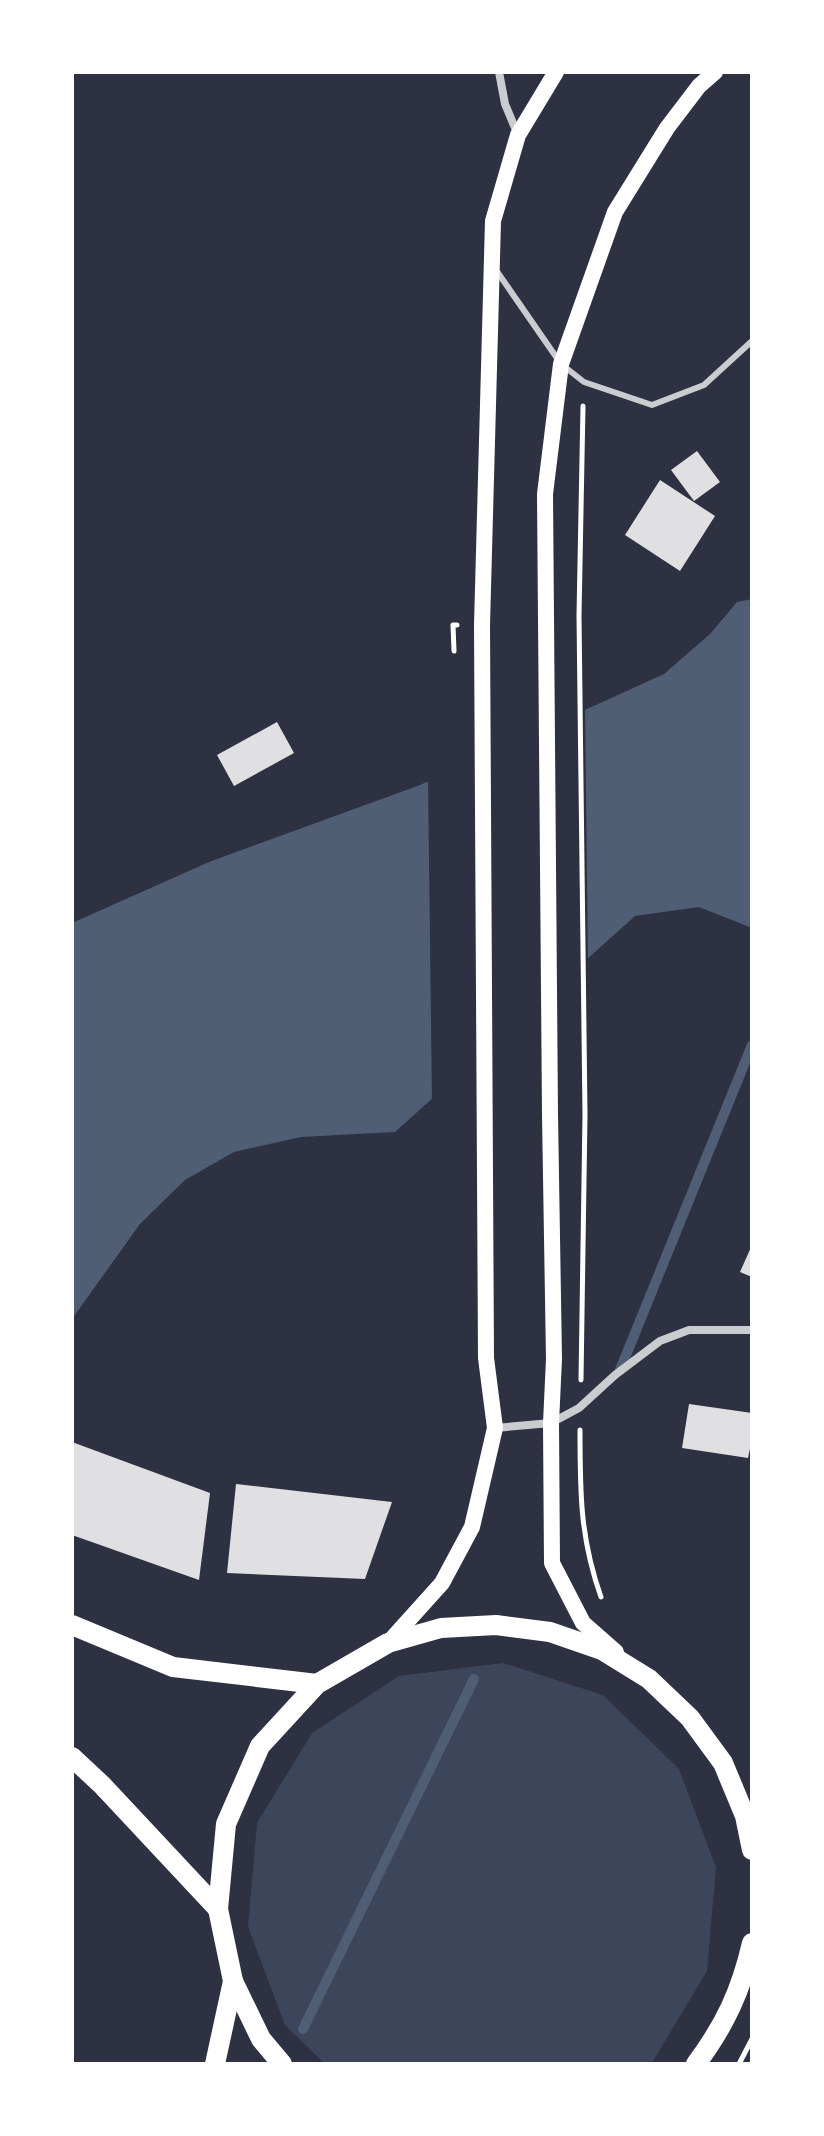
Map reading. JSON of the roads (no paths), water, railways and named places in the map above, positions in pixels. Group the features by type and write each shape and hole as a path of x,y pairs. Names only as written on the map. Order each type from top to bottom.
{"main road":[{"path":"388,1643 442,1583 472,1527 495,1428 486,1358 483,657 493,221 518,135 556,72"},
{"path":"715,72 699,86 667,128 615,212 561,364 545,494 554,1359 552,1563 583,1623 690,1718 723,1763 745,1816 752,1850"},
{"path":"72,1625 173,1667 317,1684"},
{"path":"282,2064 261,2039 233,1981 218,1909 226,1824 254,1759 260,1746 317,1684 388,1643 441,1628 496,1625 550,1632 602,1650 649,1679"},
{"path":"72,1757 218,1909"},
{"path":"696,2064 718,2034 743,1983 752,1943"},
{"path":"215,2064 233,1981"}],"street":[{"path":"499,72 505,104 518,135"},
{"path":"495,1428 551,1423 579,1408 615,1375 660,1341 689,1330 752,1330"}],"lane":[{"path":"492,264 561,364 584,382 652,405 704,385 752,341"}],"waterway":[{"path":"620,1370 752,1045"},
{"path":"303,2029 474,1679"}]}
